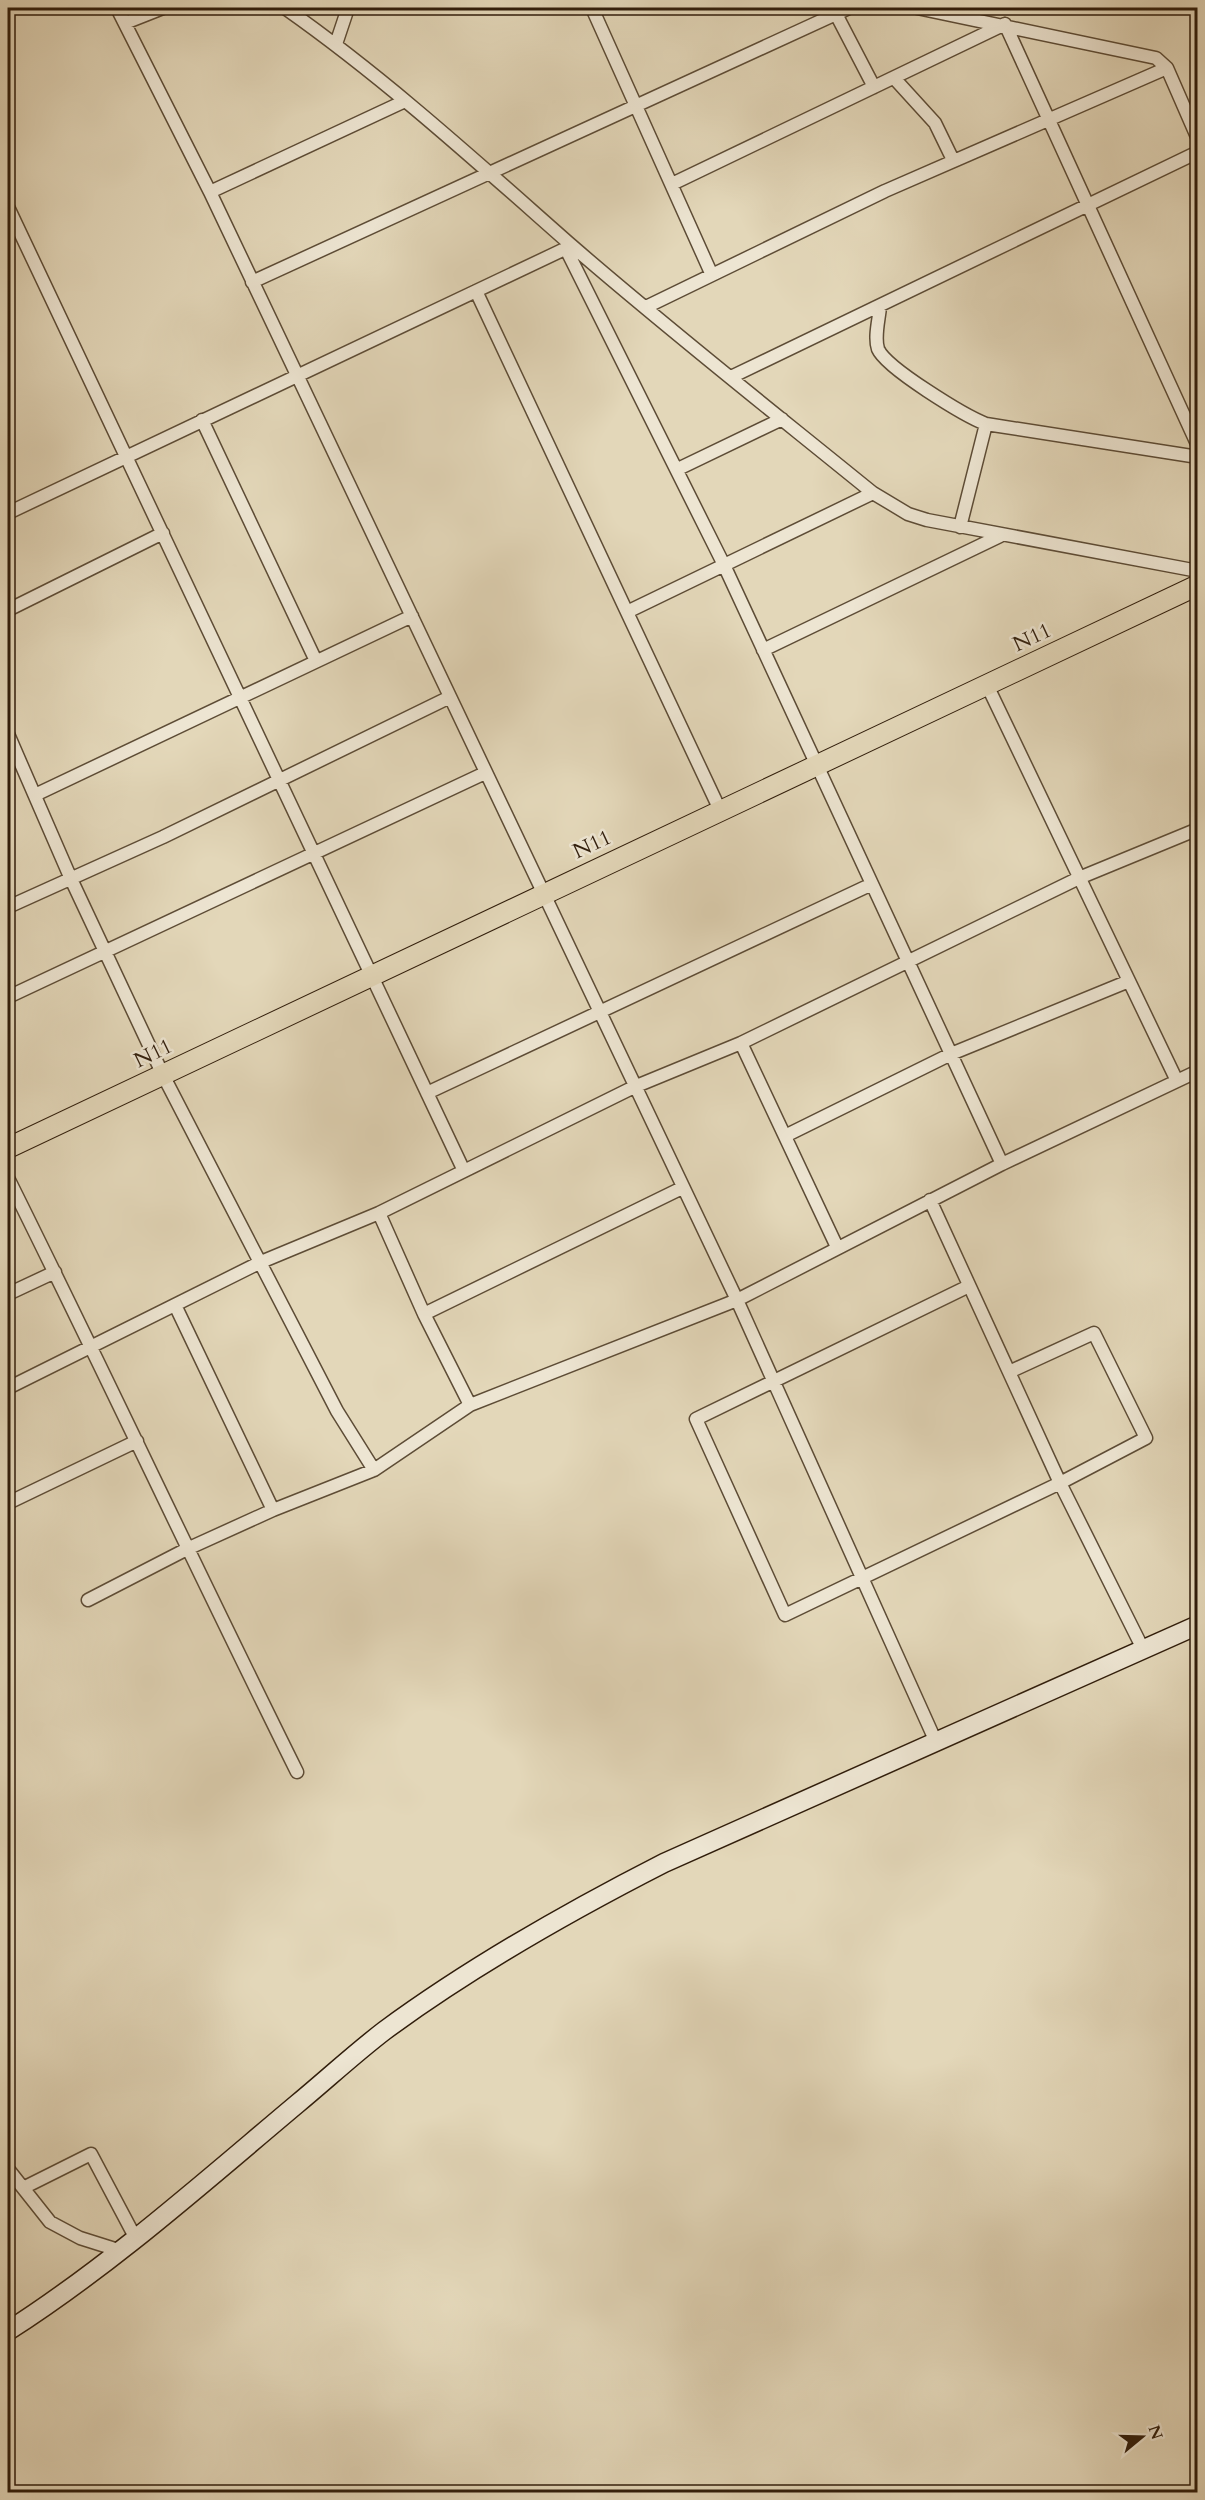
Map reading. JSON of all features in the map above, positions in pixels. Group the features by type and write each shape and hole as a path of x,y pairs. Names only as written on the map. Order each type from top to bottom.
{"main road":[{"name":"N11","path":"8,1148 1197,585"}],"street":[{"path":"117,8 210,192 737,1300 936,1742"},
{"path":"125,23 163,8"},
{"path":"285,8 336,44 490,172 569,248 646,307 873,493 908,514 960,527 1197,572"},
{"path":"336,44 348,8"},
{"path":"592,8 711,273"},
{"path":"252,282 849,8"},
{"path":"917,8 1005,24 1156,58 1167,68 1197,139"},
{"path":"836,14 874,87"},
{"path":"672,184 1005,24"},
{"path":"1005,24 1197,446"},
{"path":"646,307 711,273 953,160 1048,117 1167,68"},
{"path":"894,78 935,123 953,160"},
{"path":"210,192 405,101"},
{"path":"731,377 1197,152"},
{"path":"8,207 464,1171"},
{"path":"8,513 569,248"},
{"path":"569,248 724,565 1002,1164"},
{"path":"476,291 720,810"},
{"path":"880,307 877,342 884,358 957,411 986,424 1197,457"},
{"path":"678,469 782,418"},
{"path":"202,420 316,662"},
{"path":"960,527 986,424"},
{"path":"627,612 873,493"},
{"path":"8,610 163,533"},
{"path":"763,650 1000,536"},
{"path":"35,795 412,616"},
{"path":"987,685 1177,1081"},
{"path":"8,907 450,697"},
{"path":"8,734 71,879 163,1075 337,1411 374,1470"},
{"path":"8,997 485,773"},
{"path":"8,1388 261,1262 379,1213 634,1087 741,1043 1079,878 1197,829"},
{"path":"427,1093 600,1014 872,884"},
{"path":"785,1136 951,1054 1129,981"},
{"path":"741,1043 837,1247"},
{"path":"88,1600 187,1549 273,1510 374,1470 470,1405 737,1300 1002,1164 1197,1071"},
{"path":"8,1178 92,1346 187,1549 297,1772"},
{"path":"424,1314 682,1188"},
{"path":"930,1200 1060,1483 1143,1649"},
{"path":"379,1213 424,1314 470,1405"},
{"path":"8,1294 55,1272"},
{"path":"969,1286 696,1419 785,1615 1060,1483 1146,1438 1094,1333 1009,1372"},
{"path":"175,1305 273,1510"},
{"path":"8,1503 137,1441"},
{"path":"8,2331 57,2299 135,2237 383,2032 430,1999 609,1891 657,1866 1197,1625"},
{"path":"23,2188 91,2154 135,2237"},
{"path":"8,2169 50,2222 80,2238 118,2250"}]}
